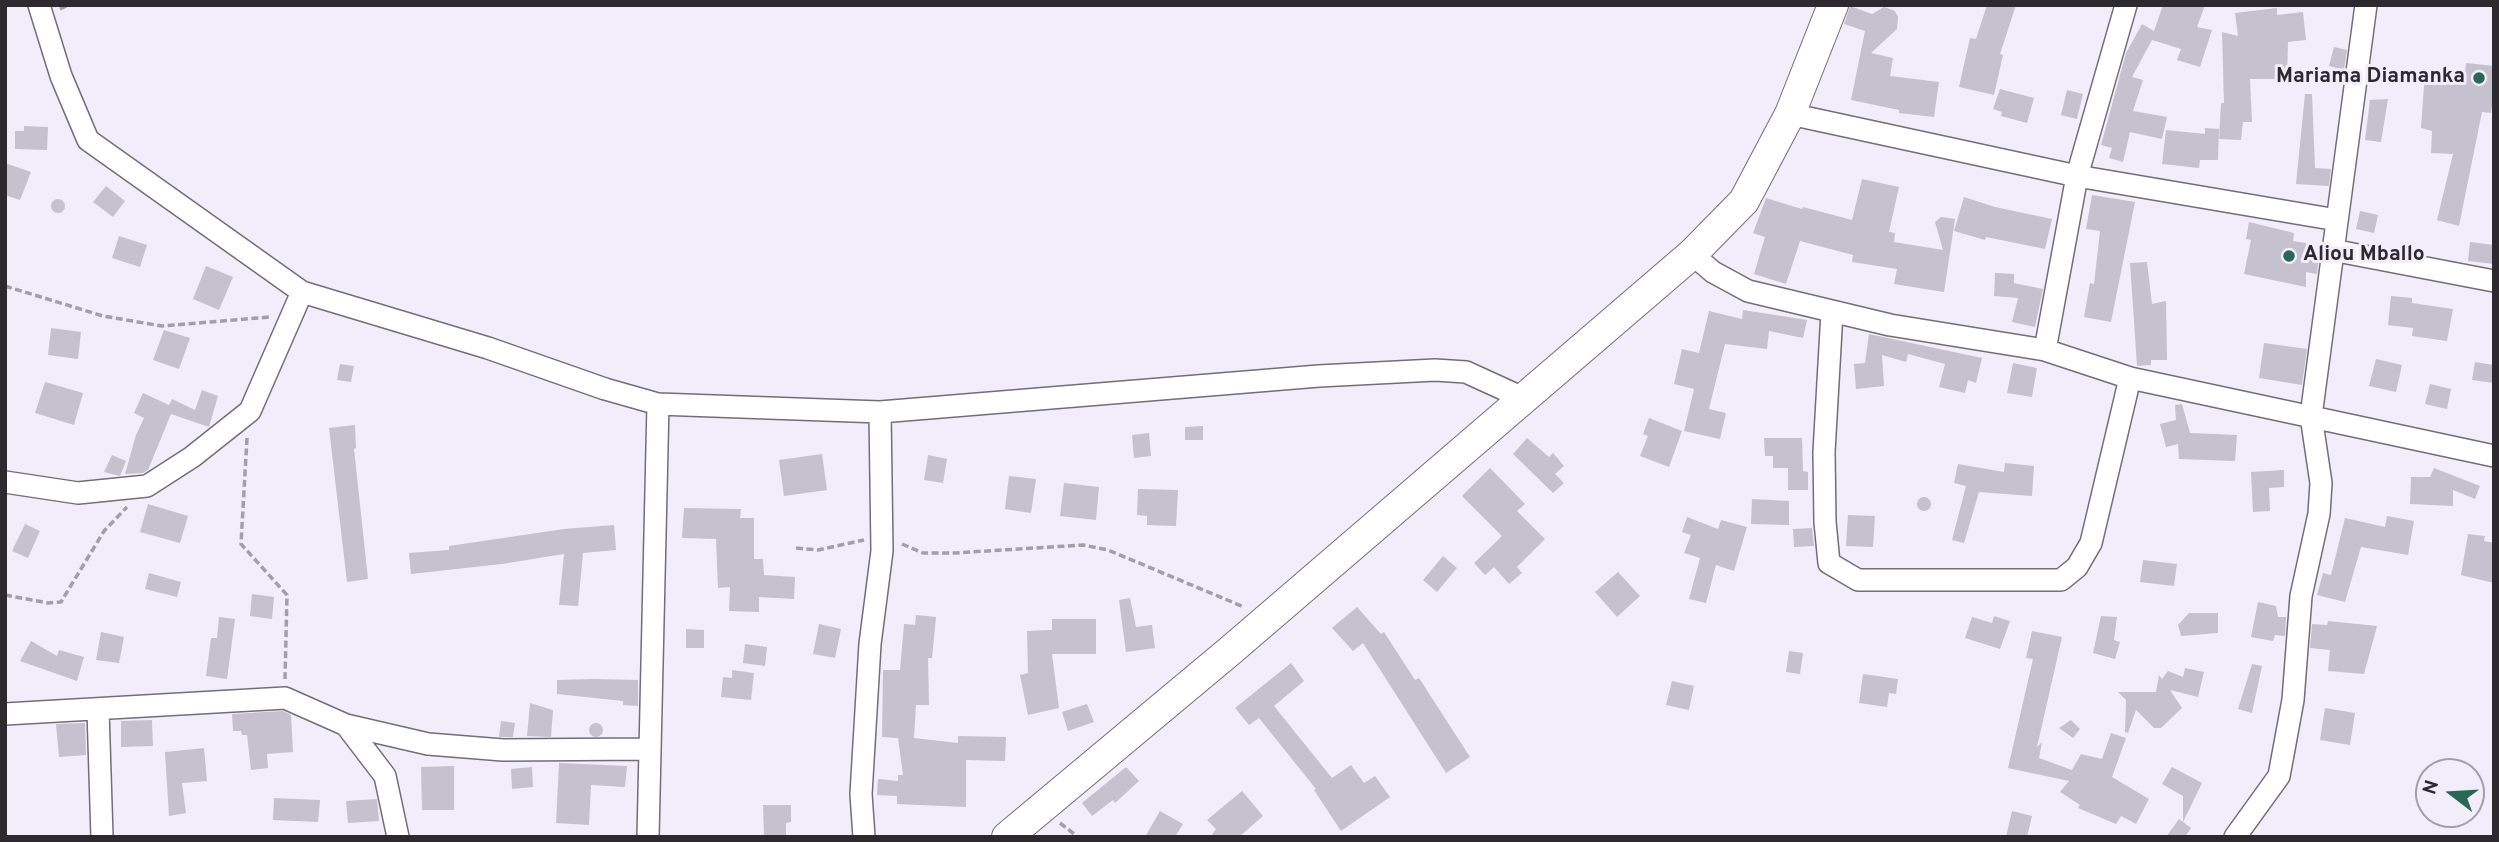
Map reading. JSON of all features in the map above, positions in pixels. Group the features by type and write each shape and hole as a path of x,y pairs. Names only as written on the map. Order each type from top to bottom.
{"main road":[{"path":"1007,837 1269,617 1692,254 1744,201 1790,114 1833,5"}],"street":[{"path":"39,5 61,76 88,140 302,292 488,348 658,404 880,412 1435,370 1466,372 1523,398"},
{"path":"2045,349 2077,176 2126,5"},
{"path":"2235,837 2279,776 2293,700 2301,596 2319,514 2321,483 2311,416 2366,5"},
{"path":"1790,114 2077,176 2337,220"},
{"path":"2332,250 2494,281"},
{"path":"1692,254 1713,272 1748,291 1889,325 2045,349 2130,378 2494,456"},
{"path":"5,482 78,493 147,486 192,457 250,411 302,292"},
{"path":"1832,312 1824,452 1825,522 1829,563 1858,580 2061,580 2077,567 2091,543 2130,378"},
{"path":"648,837 658,404"},
{"path":"864,837 861,794 882,537 880,412"},
{"path":"5,714 285,698 346,725 440,745 503,750 649,749"},
{"path":"98,710 102,837"},
{"path":"346,725 385,776 398,837"}],"path":[{"path":"89,5 105,5"},
{"path":"5,286 103,316 162,326 293,315"},
{"path":"250,411 243,480 242,544 287,595 285,698"},
{"path":"5,595 48,603 61,602 104,531 147,486"},
{"path":"796,548 818,550 882,537 923,553 1083,545 1108,550 1269,617"}],"building":[{"path":"1987,5 2016,5 2000,54 2003,55 1994,95 1959,87 1970,38 1976,39"},
{"path":"2163,5 2205,5 2197,27 2212,30 2200,67 2177,60 2181,49 2152,40 2132,77 2143,80 2133,111 2167,117 2162,139 2130,132 2123,162 2109,158 2112,148 2101,145 2126,53 2142,24 2154,31"},
{"path":"1850,6 1872,14 1884,7 1895,11 1898,17 1897,29 1871,53 1893,58 1890,76 1939,82 1934,117 1899,113 1899,110 1851,100 1865,31 1844,24"},
{"path":"2277,8 2277,15 2303,12 2306,40 2288,42 2287,79 2250,79 2252,122 2243,122 2241,140 2219,139 2221,103 2224,103 2222,32 2238,36 2235,13"},
{"path":"2334,47 2347,50 2344,70 2329,66"},
{"path":"2466,63 2494,66 2494,90 2491,113 2482,112 2459,226 2437,220 2453,154 2431,153 2432,131 2421,128 2425,71 2465,73"},
{"path":"2000,89 2034,98 2027,123 2001,116 2002,112 1993,109"},
{"path":"2067,90 2083,94 2077,119 2061,115"},
{"path":"2305,94 2312,94 2315,168 2331,169 2329,186 2296,184"},
{"path":"2388,99 2381,142 2365,140 2370,100"},
{"path":"24,126 48,127 47,150 15,149 15,131 24,131"},
{"path":"2205,128 2219,129 2218,160 2200,160 2199,168 2162,164 2166,130 2205,134"},
{"path":"5,163 31,172 20,200 5,195"},
{"path":"1862,179 1899,187 1889,232 1895,233 1894,242 1943,250 1935,222 1941,217 1955,219 1944,292 1894,284 1897,269 1852,262 1853,255 1800,241 1786,284 1754,274 1765,237 1753,233 1766,198 1852,220"},
{"path":"106,186 125,201 113,217 93,202"},
{"path":"2092,195 2135,202 2111,322 2084,317 2090,283 2094,284 2100,231 2086,229"},
{"path":"1964,197 1995,207 2052,219 2045,249 1986,237 1985,240 1954,231"},
{"path":"55,199 61,199 65,206 61,213 55,213 51,209 51,203"},
{"path":"2360,211 2378,215 2374,233 2356,229"},
{"path":"2249,222 2294,233 2293,241 2311,244 2309,253 2319,255 2317,274 2306,272 2306,287 2244,274 2251,240 2246,239"},
{"path":"119,236 147,245 140,267 112,258"},
{"path":"2470,242 2494,245 2494,264 2468,261"},
{"path":"2147,262 2152,304 2166,301 2167,360 2151,360 2151,365 2137,366 2130,263"},
{"path":"206,266 233,277 219,310 193,299"},
{"path":"1995,273 2014,274 2014,283 2043,289 2035,327 2012,322 2018,298 1994,296"},
{"path":"2391,296 2412,298 2412,303 2453,309 2447,341 2412,336 2413,328 2388,325"},
{"path":"1743,310 1807,320 1803,338 1769,331 1767,349 1725,344 1709,409 1726,413 1720,439 1684,431 1694,389 1674,384 1682,349 1699,353 1709,311 1742,319"},
{"path":"51,328 81,332 78,359 48,355"},
{"path":"164,330 190,338 179,369 153,360"},
{"path":"1869,334 1982,358 1976,383 1968,380 1965,393 1939,387 1945,364 1908,354 1906,362 1882,355 1884,386 1856,389 1854,364 1865,363"},
{"path":"2264,343 2307,349 2302,385 2259,378"},
{"path":"2376,359 2402,365 2396,392 2369,386"},
{"path":"2475,362 2494,365 2494,383 2472,380"},
{"path":"2013,363 2037,368 2032,397 2007,393"},
{"path":"340,364 354,366 351,382 337,380"},
{"path":"45,382 83,393 74,425 35,413"},
{"path":"2430,384 2451,389 2447,409 2425,404"},
{"path":"202,390 218,396 209,427 171,414 148,470 125,474 136,435 144,418 134,413 143,393 169,405 172,399 195,410"},
{"path":"2182,404 2190,433 2237,435 2235,461 2179,459 2178,444 2166,447 2160,424 2176,420 2175,405"},
{"path":"1649,418 1682,431 1669,467 1640,456 1648,436 1643,434"},
{"path":"355,425 354,449 368,579 347,582 329,428"},
{"path":"1203,426 1203,440 1185,440 1185,427"},
{"path":"1149,433 1151,456 1134,458 1132,435"},
{"path":"1527,438 1549,457 1553,453 1564,466 1555,474 1564,483 1553,493 1513,454"},
{"path":"1764,438 1802,438 1803,471 1808,472 1808,490 1788,490 1788,468 1773,468 1773,456 1765,456"},
{"path":"822,454 827,490 784,496 779,460"},
{"path":"112,455 126,461 120,476 104,472"},
{"path":"928,455 947,459 943,483 924,480"},
{"path":"2005,463 2034,466 2032,496 1979,492 1964,543 1952,540 1966,486 1954,483 1958,464 2004,472"},
{"path":"1490,468 1525,504 1517,511 1545,539 1517,567 1522,573 1509,584 1494,567 1485,575 1474,563 1502,536 1462,496"},
{"path":"2434,468 2480,486 2475,499 2453,490 2453,506 2410,504 2411,477 2430,477"},
{"path":"2284,470 2284,487 2269,488 2270,511 2253,512 2251,472"},
{"path":"1009,476 1036,479 1031,513 1005,509"},
{"path":"1064,483 1099,487 1096,520 1060,516"},
{"path":"1138,489 1178,490 1176,526 1147,525 1147,516 1137,515"},
{"path":"1921,497 1927,497 1931,504 1927,511 1921,511 1917,507 1917,501"},
{"path":"1752,499 1789,501 1789,525 1751,524"},
{"path":"148,504 188,516 180,543 140,532"},
{"path":"684,508 741,509 740,518 754,518 754,559 763,559 764,575 795,577 794,599 759,597 759,612 729,611 730,587 718,588 716,539 682,538"},
{"path":"1848,515 1875,516 1873,547 1846,546"},
{"path":"2387,516 2414,521 2408,555 2361,547 2345,602 2317,595 2323,573 2331,575 2345,518 2385,527"},
{"path":"1687,517 1718,529 1721,520 1747,527 1734,571 1716,565 1706,603 1689,599 1700,558 1684,553 1691,535 1682,532"},
{"path":"25,524 40,531 28,558 12,551"},
{"path":"614,525 616,550 583,553 578,606 559,605 564,554 411,574 409,553 449,550 449,546 564,529"},
{"path":"1812,528 1814,546 1794,547 1793,529"},
{"path":"2468,534 2485,536 2484,541 2494,543 2494,583 2461,575"},
{"path":"1443,556 1457,568 1437,592 1423,580"},
{"path":"2143,560 2177,564 2174,586 2140,582"},
{"path":"1618,572 1640,596 1617,617 1595,592"},
{"path":"149,573 181,582 177,597 145,589"},
{"path":"252,594 274,597 272,619 250,616"},
{"path":"1130,598 1136,627 1152,625 1155,648 1126,652 1119,600"},
{"path":"2258,602 2276,606 2278,617 2286,617 2285,636 2275,635 2273,641 2251,637"},
{"path":"1357,607 1381,634 1384,632 1415,680 1419,678 1470,757 1446,773 1363,643 1353,651 1332,628"},
{"path":"2189,613 2218,613 2218,633 2181,636 2178,625"},
{"path":"916,615 936,617 932,658 928,658 929,705 916,705 914,738 958,743 958,736 1006,737 1005,761 966,760 966,807 897,804 897,796 877,795 878,779 898,781 898,775 903,775 898,738 882,737 883,670 900,670 904,624 915,625"},
{"path":"1994,616 2010,621 2000,649 1965,638 1972,617 1992,623"},
{"path":"2101,616 2117,617 2114,640 2120,642 2115,659 2093,653"},
{"path":"219,617 235,619 227,679 206,676 211,638 217,638"},
{"path":"1052,619 1096,619 1096,654 1052,654 1059,708 1028,715 1020,675 1028,673 1027,631 1052,630"},
{"path":"2328,621 2377,626 2364,674 2328,671 2330,650 2310,648 2312,624 2327,625"},
{"path":"819,624 841,629 835,658 813,654"},
{"path":"686,629 704,630 704,648 686,648"},
{"path":"2032,631 2062,637 2037,747 2042,742 2039,758 2072,770 2081,754 2102,759 2111,733 2126,738 2112,777 2149,799 2136,824 2121,816 2116,824 2078,808 2080,805 2060,792 2069,781 2008,768 2033,659 2026,658"},
{"path":"101,632 124,637 119,663 96,660"},
{"path":"31,641 57,656 59,650 84,657 77,681 20,661"},
{"path":"745,644 767,647 765,666 743,663"},
{"path":"1789,651 1803,653 1800,674 1786,672"},
{"path":"1291,663 1304,681 1274,706 1332,778 1351,765 1364,783 1375,776 1390,797 1341,831 1314,790 1316,789 1259,718 1249,725 1235,708"},
{"path":"2252,664 2262,666 2252,713 2238,709"},
{"path":"2185,668 2204,672 2198,697 2170,690 2182,708 2161,728 2154,728 2136,710 2128,733 2125,732 2126,700 2118,692 2156,692 2159,675 2162,679 2168,671 2183,677"},
{"path":"732,670 754,673 751,700 721,697 723,677 732,678"},
{"path":"1863,674 1898,679 1896,694 1889,693 1887,707 1859,703"},
{"path":"557,680 638,680 638,706 623,705 623,701 557,694"},
{"path":"1672,681 1694,686 1689,710 1666,705"},
{"path":"530,703 553,710 551,737 527,736"},
{"path":"1087,704 1094,722 1068,731 1062,712"},
{"path":"2325,708 2355,713 2350,745 2320,740"},
{"path":"283,711 291,715 293,752 267,754 268,768 251,770 247,735 242,735 241,731 233,731 232,714"},
{"path":"152,720 153,746 121,747 121,721"},
{"path":"2071,720 2080,729 2073,738 2059,728"},
{"path":"501,721 515,723 513,737 499,737"},
{"path":"85,723 86,755 59,757 56,724"},
{"path":"593,723 599,723 603,730 599,737 593,737 589,733 589,727"},
{"path":"204,748 207,781 182,783 186,813 169,816 165,752"},
{"path":"559,763 627,766 625,787 591,785 589,825 556,823"},
{"path":"454,766 454,810 422,810 421,767"},
{"path":"532,767 533,787 512,789 511,769"},
{"path":"1126,767 1139,781 1115,803 1113,800 1092,816 1082,803"},
{"path":"2172,767 2202,783 2183,822 2183,796 2162,784"},
{"path":"1242,791 1263,816 1239,837 1210,837 1216,829 1207,820"},
{"path":"274,798 320,800 318,822 273,820"},
{"path":"377,799 379,821 348,823 346,801"},
{"path":"763,805 791,805 791,822 786,823 786,837 764,837"},
{"path":"1160,811 1183,824 1175,837 1145,837"},
{"path":"2012,811 2032,816 2027,837 2006,837"},
{"path":"2179,819 2191,828 2185,837 2166,837"}],"place":[{"name":"Mariama Diamanka","path":"2479,78"},
{"name":"Aliou Mballo","path":"2289,256"}]}
